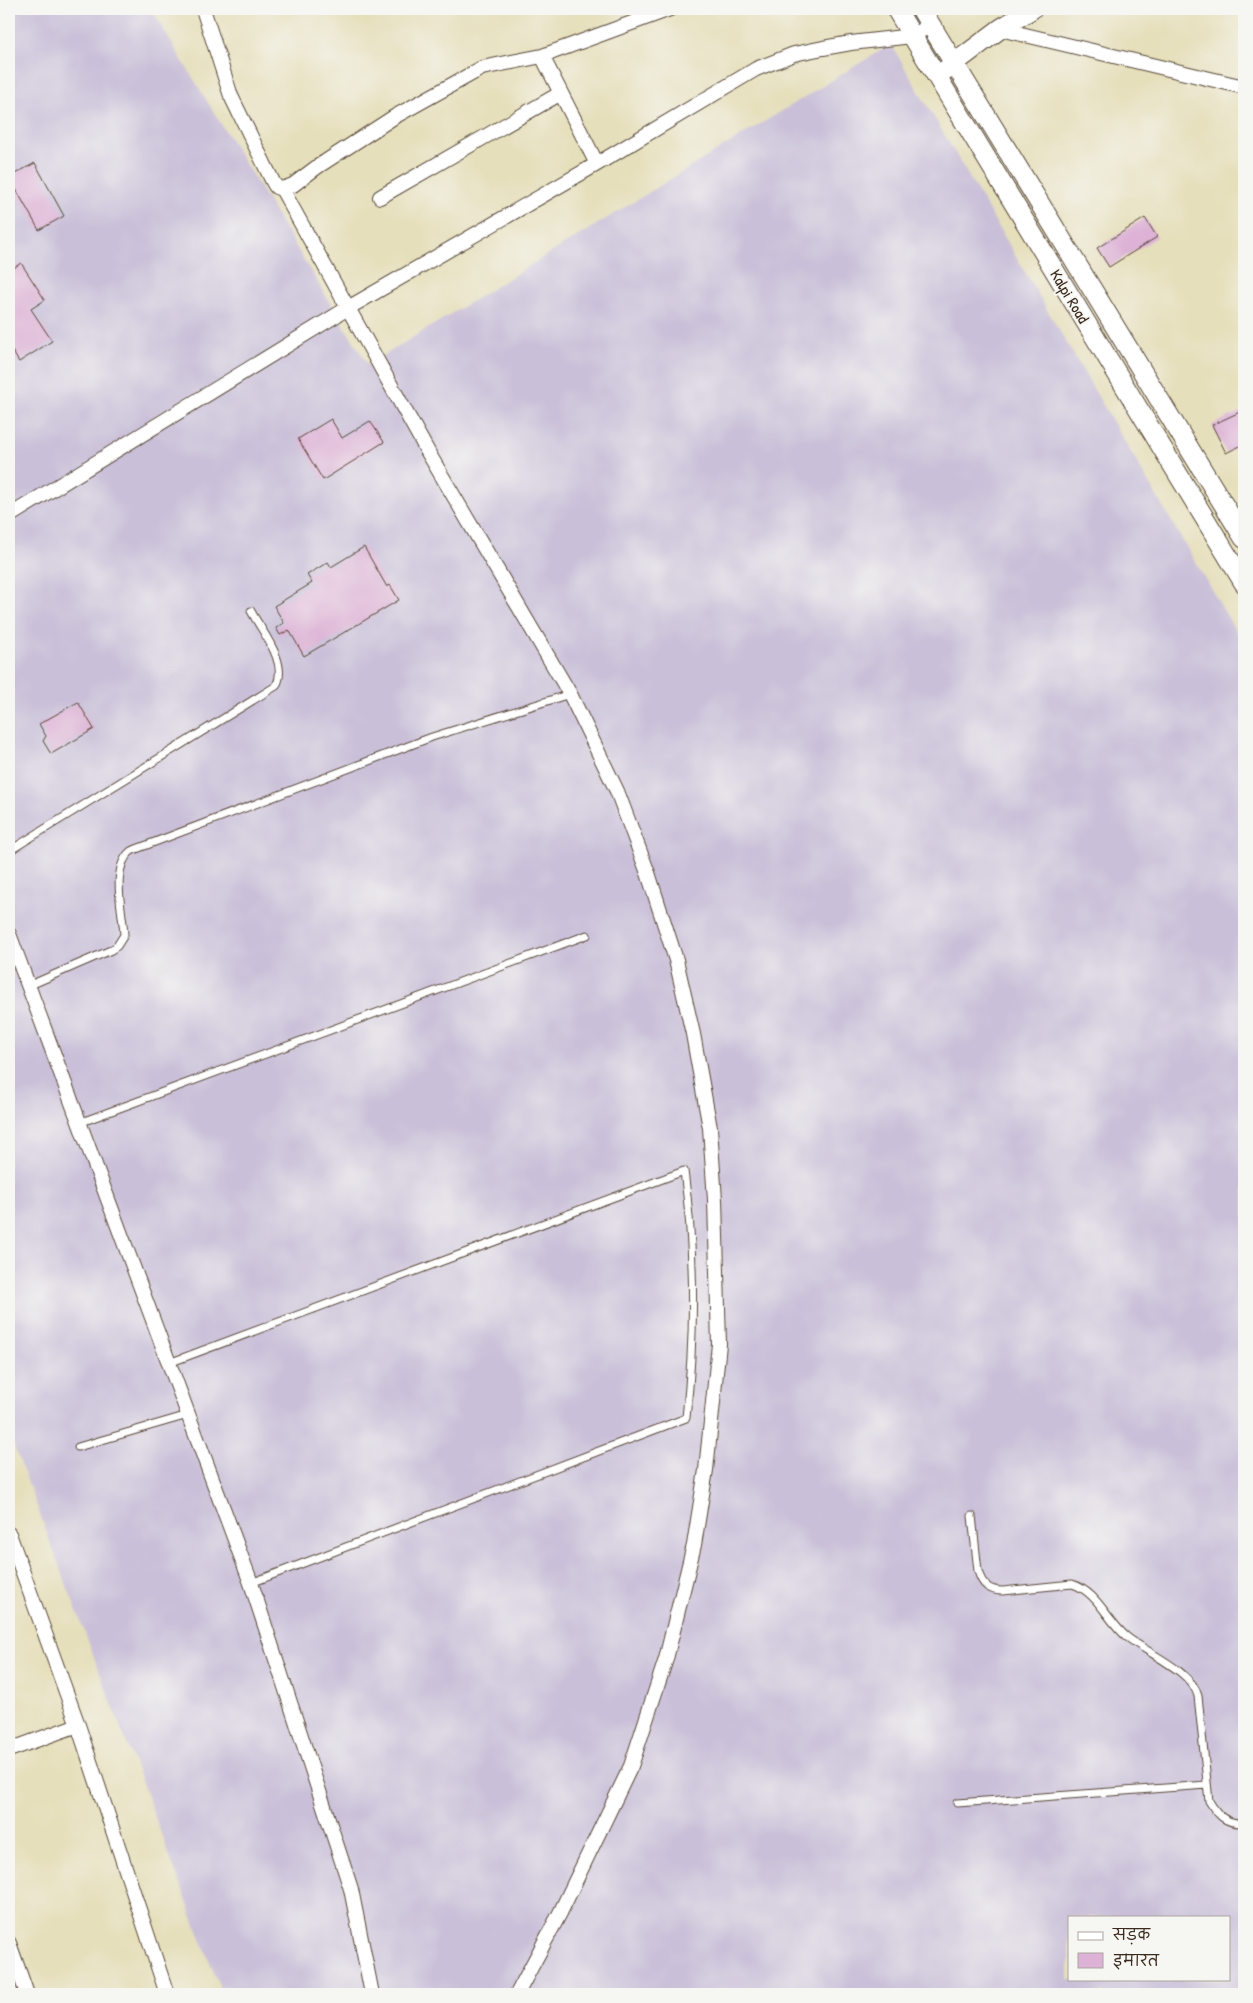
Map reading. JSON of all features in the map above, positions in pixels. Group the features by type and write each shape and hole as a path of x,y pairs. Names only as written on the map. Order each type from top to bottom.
{"main road":[{"name":"Kalpi Road","path":"896,9 1244,583"},
{"name":"Kalpi Road","path":"921,9 1244,538"},
{"path":"936,75 955,64 1000,29 1032,9"}],"street":[{"path":"203,9 231,96 276,187 282,189 294,185 317,166 394,117 482,68 542,56 670,9"},
{"path":"9,516 348,308 597,164 741,76 794,54 851,43 912,36 931,25"},
{"path":"1000,29 1244,87"},
{"path":"542,56 597,164"},
{"path":"380,197 561,93"},
{"path":"282,189 429,454 570,694 616,791 648,873 676,960 693,1034 710,1128 715,1200 719,1344 708,1460 697,1526 666,1659 631,1766 556,1921 517,1994"},
{"path":"9,934 251,1583 351,1889 372,1994"},
{"path":"9,1534 78,1725 167,1994"},
{"path":"9,1750 78,1725"},
{"path":"9,1943 27,1994"}],"lane":[{"path":"9,851 276,686 280,678 278,660 250,611"},
{"path":"28,986 111,950 121,941 124,935 124,927 118,874 122,860 131,851 440,734 570,694"},
{"path":"79,1123 587,935"},
{"path":"169,1363 684,1171 691,1252 691,1322 686,1418 251,1583"},
{"path":"78,1447 188,1415"},
{"path":"972,1516 978,1571 980,1579 986,1587 993,1591 1003,1592 1072,1584 1082,1587 1126,1637 1193,1683 1198,1696 1209,1801 1216,1813 1225,1820 1244,1823"},
{"path":"957,1802 1207,1785"}],"shaded area":[{"path":"9,9 151,9 368,365 891,44 1244,645 1244,1994 222,1994 9,1433"}],"building":[{"path":"35,163 64,216 39,230 9,177"},
{"path":"1145,218 1157,237 1109,267 1097,248"},
{"path":"21,263 45,300 31,309 52,341 19,362 9,346 9,265 12,269"},
{"path":"1244,410 1244,444 1226,453 1212,425"},
{"path":"331,419 342,438 370,421 384,442 323,480 298,439"},
{"path":"364,547 387,587 390,585 399,600 304,656 289,630 280,635 276,628 284,623 274,606 312,583 307,575 328,562 331,567"},
{"path":"78,702 94,729 51,754 43,741 46,736 39,724"}]}
